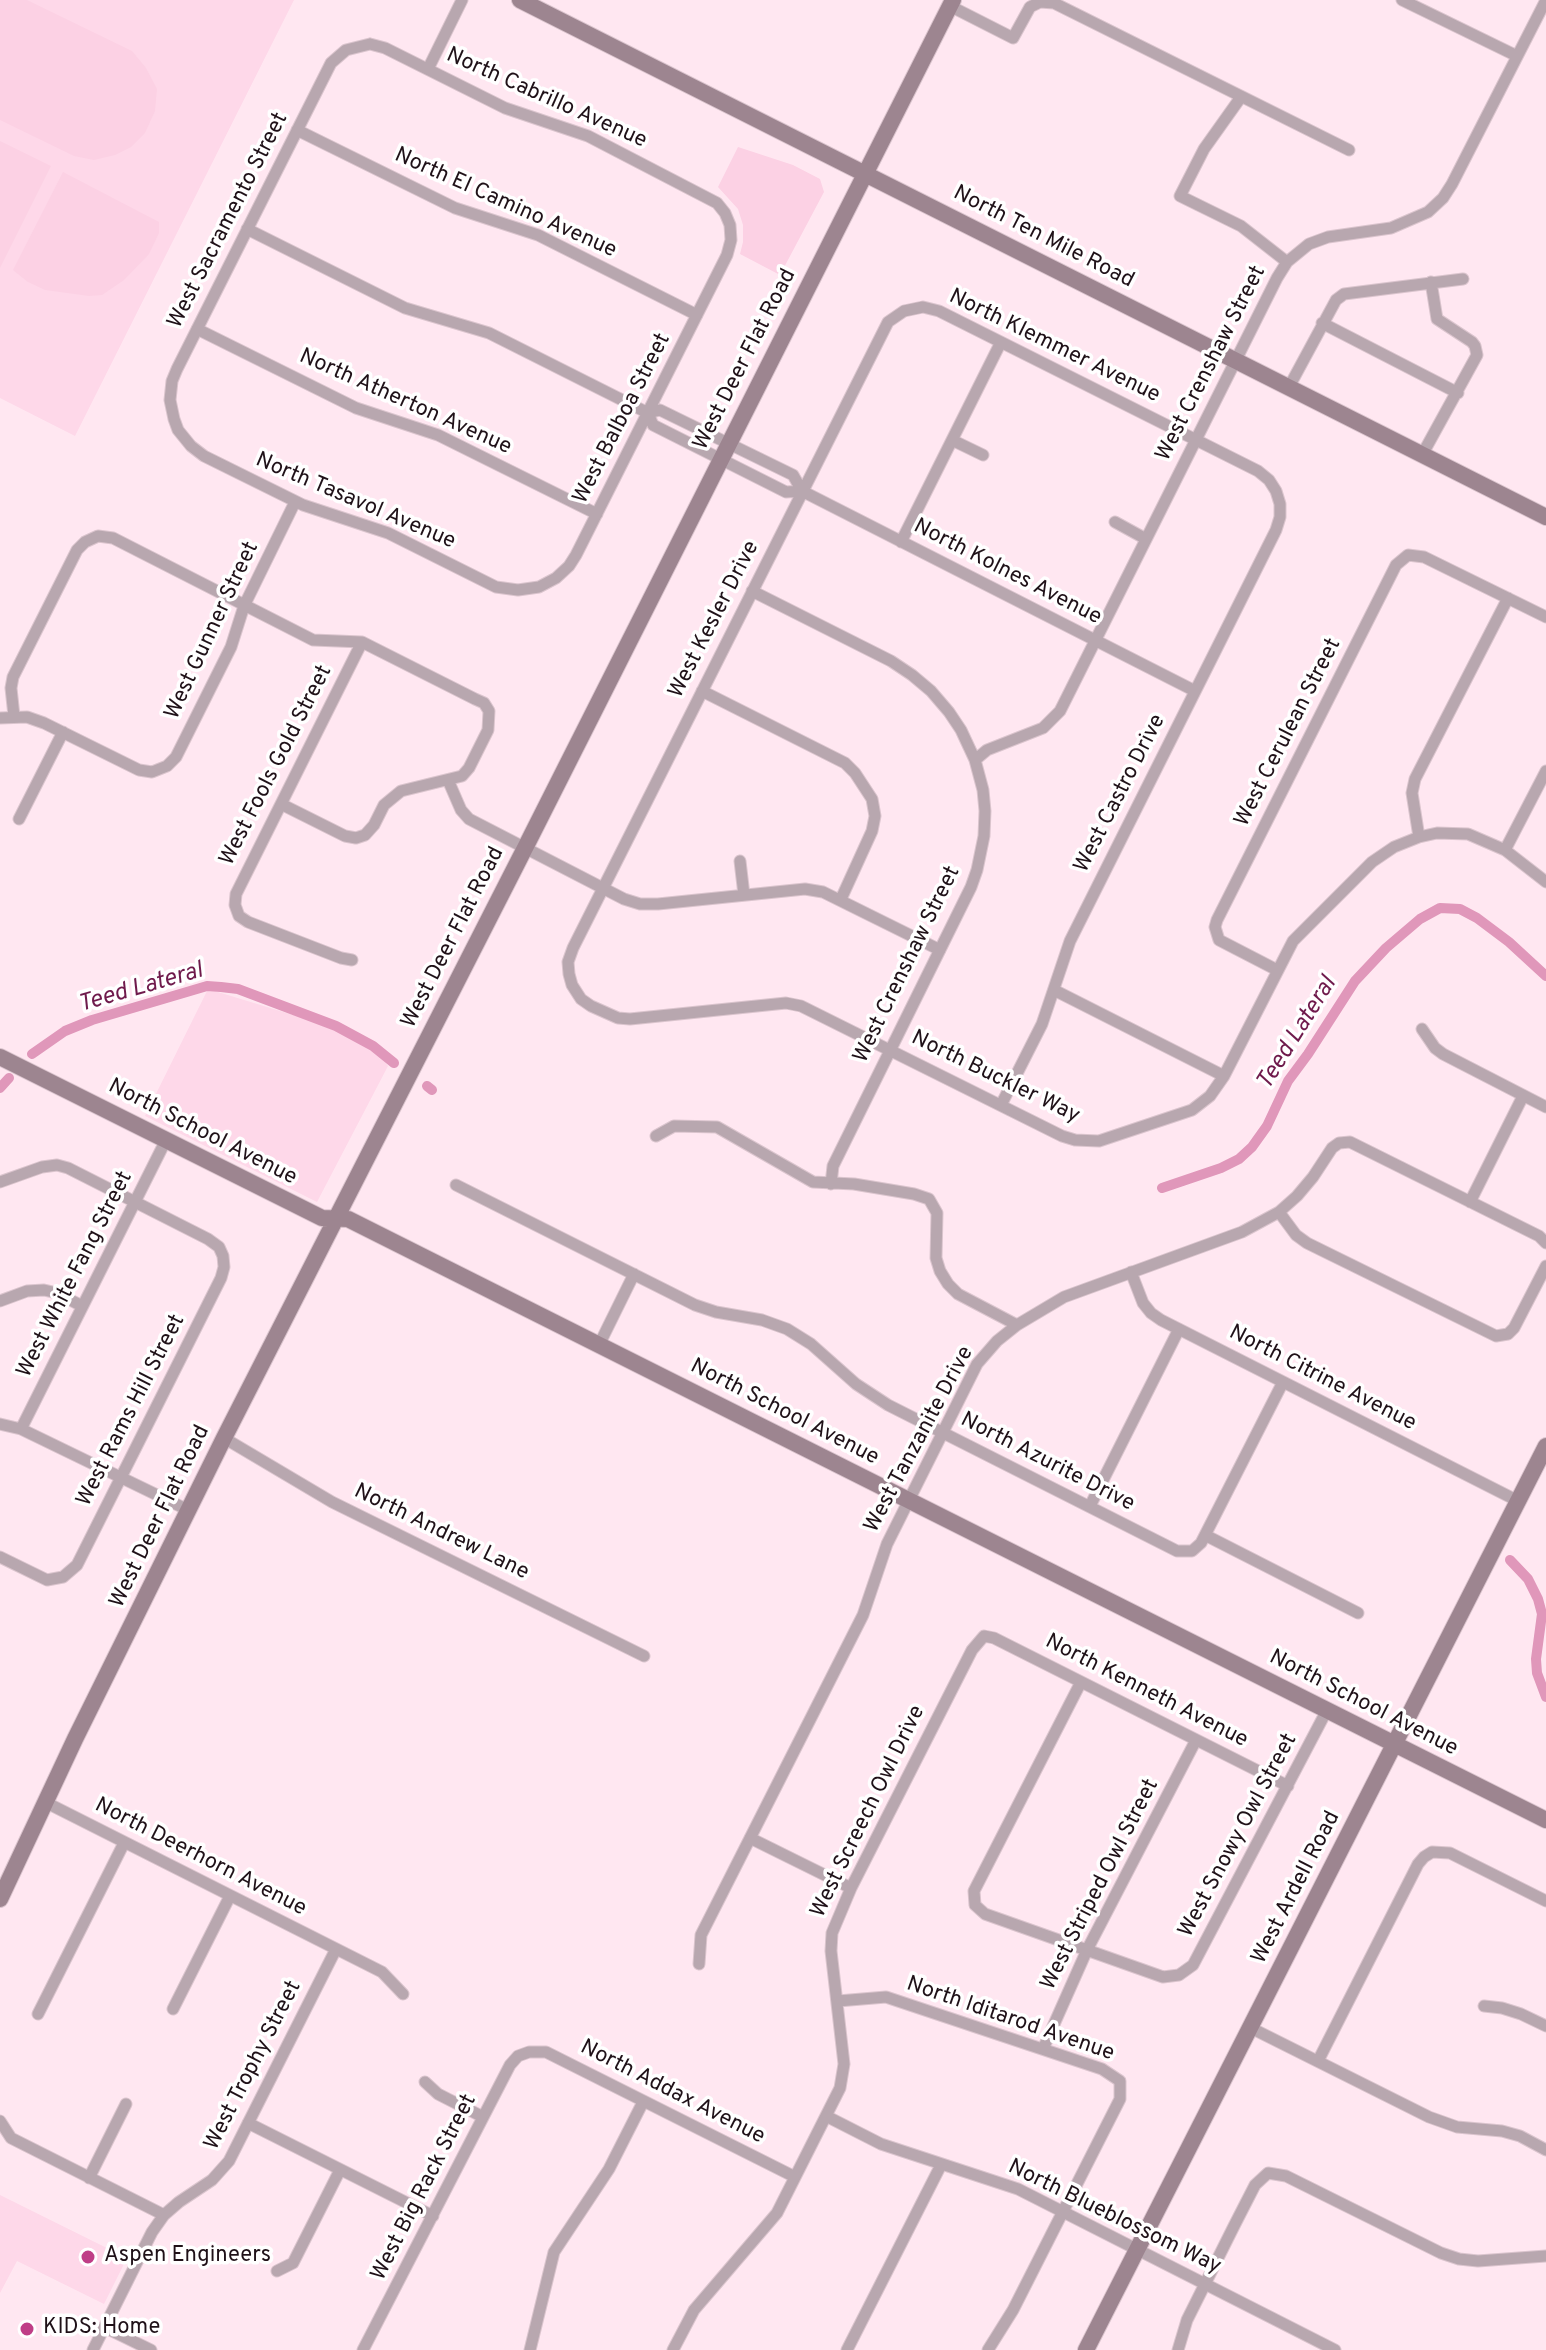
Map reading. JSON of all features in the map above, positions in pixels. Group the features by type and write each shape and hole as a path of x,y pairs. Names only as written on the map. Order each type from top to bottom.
{"main road":[{"name":"North Ten Mile Road","path":"520,0 1546,517"},
{"name":"West Deer Flat Road","path":"0,1899 75,1739 334,1218 525,848 952,3"},
{"name":"North School Avenue","path":"0,1057 322,1218 348,1219 1546,1820"},
{"name":"West Ardell Road","path":"1086,2350 1546,1446"}],"street":[{"path":"428,69 462,0"},
{"path":"1402,0 1422,4 1517,56"},
{"name":"West Crenshaw Street","path":"831,1184 833,1166 971,887 982,849 985,811 975,760 987,750 1043,728 1060,711 1287,262 1309,244 1328,237 1391,228 1428,212 1443,198 1546,0"},
{"path":"952,3 1013,38 1026,12 1035,4 1054,3 1349,150"},
{"name":"North Cabrillo Avenue","path":"346,50 370,44 385,48 505,108 588,136 717,203 730,225 731,240 727,255"},
{"name":"West Sacramento Street","path":"174,419 170,400 172,381 331,63 346,50"},
{"path":"1241,97 1204,149 1180,196 1241,226 1287,262"},
{"name":"North El Camino Avenue","path":"297,130 455,208 538,235 697,315"},
{"name":"North Kolnes Avenue","path":"247,229 405,308 489,333 648,413 653,425 786,492 802,491 1195,691"},
{"name":"West Balboa Street","path":"539,587 569,566 727,255"},
{"path":"1289,387 1322,323 1336,300 1344,294 1463,279"},
{"path":"1422,455 1476,360 1477,350 1472,342 1437,319 1431,282"},
{"name":"North Klemmer Avenue","path":"923,307 939,311 1258,471 1269,480 1280,504"},
{"name":"West Kesler Drive","path":"569,974 568,962 573,948 888,322 904,311 923,307"},
{"path":"1322,323 1458,393"},
{"name":"North Atherton Avenue","path":"197,329 356,408 438,435 597,514"},
{"path":"901,542 1001,342"},
{"name":"North Kolnes Avenue","path":"648,413 660,410 793,475 802,491"},
{"name":"North Tasavol Avenue","path":"174,419 178,430 204,456 295,502 388,533 496,587 518,590 539,587"},
{"path":"952,440 983,455"},
{"name":"West Gunner Street","path":"63,732 139,770 152,772 167,766 176,757 231,647 244,606 295,502"},
{"name":"West Castro Drive","path":"1001,1105 1042,1024 1070,941 1276,530 1280,504"},
{"path":"1115,522 1146,539"},
{"path":"14,716 13,677 77,550 98,536 113,538 313,640 362,642 484,703 489,711 488,730 462,776 412,788 392,797 365,835 356,838 345,836 281,804"},
{"name":"West Cerulean Street","path":"1277,970 1225,945 1216,934 1217,920 1396,565 1408,555 1424,557 1508,598"},
{"path":"752,591 891,661 912,675 949,712 975,760"},
{"path":"1546,617 1508,598 1415,779 1412,793 1419,837 1437,833 1468,834 1505,850 1546,882"},
{"name":"West Fools Gold Street","path":"352,960 248,922 236,910 236,894 362,642"},
{"path":"702,691 845,763 855,773 872,799 875,816 872,831 841,899"},
{"path":"0,718 14,716 44,723 63,732 19,819"},
{"path":"1505,850 1546,771"},
{"path":"448,780 461,810 469,819 624,899 640,904 658,904 805,889 841,899 940,950"},
{"name":"North Buckler Way","path":"569,974 581,999 618,1018 786,1003 814,1011 1062,1136 1086,1142 1099,1141 1192,1110 1210,1096 1224,1076 1299,933 1372,862 1394,847 1419,837"},
{"path":"740,861 744,895"},
{"path":"1054,990 1224,1076"},
{"path":"1422,1029 1443,1054 1546,1107"},
{"path":"1523,1096 1470,1202 1539,1236 1546,1243"},
{"path":"656,1136 674,1126 717,1127 813,1182 854,1184 929,1199 937,1213 936,1258 948,1284 958,1294 1017,1325"},
{"name":"West White Fang Street","path":"21,1429 166,1140"},
{"name":"West Tanzanite Drive","path":"699,1964 701,1935 863,1615 887,1544 977,1364 997,1341 1064,1297 1242,1232 1279,1212 1297,1196 1339,1143 1350,1142 1470,1202"},
{"path":"0,1182 49,1165 68,1168 135,1202"},
{"name":"North Azurite Drive","path":"456,1185 695,1305 787,1329 811,1344 856,1384 888,1405 1177,1551 1192,1551 1205,1535"},
{"name":"West Rams Hill Street","path":"0,1557 47,1580 63,1577 77,1565 221,1278 224,1267 219,1247 135,1202"},
{"path":"1279,1212 1296,1235 1307,1243 1491,1335 1503,1336 1514,1328 1546,1266"},
{"name":"North Citrine Avenue","path":"1131,1272 1143,1303 1151,1313 1518,1501"},
{"path":"599,1345 634,1274"},
{"path":"0,1301 27,1291 44,1290 82,1306"},
{"path":"1090,1506 1179,1329"},
{"path":"1283,1382 1205,1535 1358,1613"},
{"path":"0,1424 21,1429 188,1510"},
{"name":"North Andrew Lane","path":"224,1438 332,1502 644,1656"},
{"name":"North Kenneth Avenue","path":"984,1636 994,1638 1288,1786"},
{"name":"West Screech Owl Drive","path":"673,2350 694,2310 777,2213 840,2088 844,2064 831,1951 832,1933 851,1888 972,1650 984,1636"},
{"path":"1081,1682 974,1891 978,1911 1087,1950"},
{"name":"West Snowy Owl Street","path":"1087,1950 1163,1977 1179,1975 1193,1965 1327,1710"},
{"name":"West Striped Owl Street","path":"1043,2049 1087,1950 1196,1740"},
{"name":"North Deerhorn Avenue","path":"47,1803 382,1972 403,1994"},
{"path":"750,1838 851,1888"},
{"path":"38,2014 124,1843"},
{"path":"1318,2061 1418,1864 1432,1852 1450,1853 1546,1901"},
{"path":"173,2009 230,1896"},
{"name":"West Trophy Street","path":"93,2350 152,2232 164,2215 221,2173 229,2161 336,1949"},
{"name":"North Iditarod Avenue","path":"838,2001 886,1997 1102,2069 1120,2081 1120,2099 1062,2211"},
{"path":"1484,2006 1521,2014 1546,2026"},
{"path":"1251,2028 1429,2117 1457,2127 1502,2131 1520,2136 1546,2150"},
{"name":"North Addax Avenue","path":"529,2052 546,2052 795,2177"},
{"name":"West Big Rack Street","path":"363,2350 510,2065 518,2056 529,2052"},
{"path":"425,2082 438,2094 483,2117"},
{"path":"530,2350 554,2252 609,2169 643,2102"},
{"path":"89,2178 126,2104"},
{"name":"North Blueblossom Way","path":"826,2116 881,2144 1018,2189 1328,2348"},
{"path":"0,2121 11,2138 164,2215"},
{"path":"248,2123 433,2216"},
{"path":"847,2350 941,2165"},
{"path":"277,2271 293,2263 340,2170"},
{"path":"1178,2350 1187,2320 1255,2185 1268,2173 1286,2176 1459,2259 1478,2261 1546,2256"},
{"path":"988,2350 1013,2310 1062,2211"},
{"path":"104,2327 151,2350"}],"shaded area":[{"path":"0,0 294,0 75,436 0,398"},
{"path":"0,0 27,0 132,51 157,89 155,111 145,133 131,147 94,160 74,156 0,120"},
{"path":"0,141 51,166 0,268"},
{"path":"738,147 793,165 820,179 824,192 780,275 740,254 743,225 738,209 718,187"},
{"path":"63,172 159,222 159,233 149,254 124,280 102,295 45,290 13,270"},
{"path":"208,989 313,1021 373,1046 388,1066 317,1202 145,1116"},
{"path":"0,2195 127,2258 104,2304 17,2261 0,2293"}],"waterway":[{"name":"Teed Lateral","path":"1162,1188 1221,1168 1239,1159 1252,1147 1267,1126 1288,1081 1355,981 1386,948 1420,919 1440,908 1460,909 1509,942 1546,976"},
{"name":"Teed Lateral","path":"32,1054 65,1031 92,1020 207,986 238,989 336,1026 373,1046 394,1063"},
{"name":"Teed Lateral","path":"0,1088 9,1078"},
{"name":"Teed Lateral","path":"427,1086 432,1090"},
{"path":"1510,1560 1528,1579 1542,1614 1536,1659 1537,1673 1546,1697"}],"place":[{"name":"Aspen Engineers","path":"88,2257"},
{"name":"KIDS: Home","path":"27,2329"}]}
